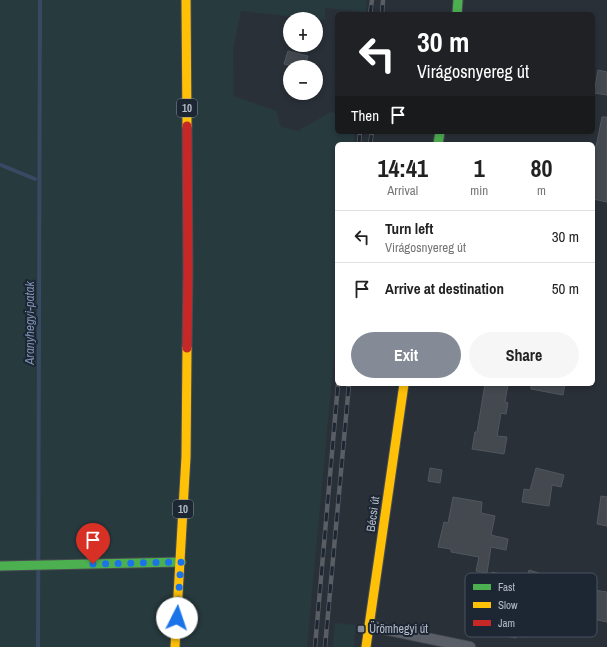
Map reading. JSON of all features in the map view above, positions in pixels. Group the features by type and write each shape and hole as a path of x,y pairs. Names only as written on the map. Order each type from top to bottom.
{"main road":[{"name":"10","path":"175,647 186,457 188,216 186,0"},
{"path":"457,12 458,0"},
{"name":"Bécsi út","path":"366,647 404,386"},
{"path":"3,566 181,562"}],"street":[{"path":"369,626 470,647"}],"green space":[{"path":"0,0 367,0 366,12 325,8 325,20 323,20 323,12 283,12 283,16 241,11 233,50 234,96 276,111 281,127 298,131 332,111 335,113 335,134 355,134 354,142 335,142 335,346 307,647 0,647"},
{"path":"335,623 356,625 354,647 333,647"}],"building":[{"path":"288,52 308,56 307,60 285,60"},
{"path":"598,70 607,72 607,95 595,93"},
{"path":"602,117 607,117 607,202 595,199 596,147"},
{"path":"485,386 508,386 505,402 508,403 506,414 501,413 497,436 507,437 504,454 472,449 475,432 477,432"},
{"path":"531,386 565,386 563,395 531,389"},
{"path":"430,468 442,470 440,483 428,481"},
{"path":"536,468 564,475 561,487 552,485 549,506 522,502 524,489 530,490"},
{"path":"601,496 607,497 607,526 597,524"},
{"path":"453,497 482,502 481,513 495,516 491,535 508,539 506,550 491,547 487,573 476,571 479,557 451,552 451,549 438,547 444,522 448,523"},
{"path":"529,570 539,573 528,573"},
{"path":"597,590 607,592 607,622 597,620"}],"waterway":[{"name":"Aranyhegyi-patak","path":"38,647 40,0"},
{"path":"1,165 35,179"}],"railway":[{"path":"370,12 372,0"},
{"path":"382,12 383,0"},
{"path":"359,142 360,134"},
{"path":"370,142 372,134"},
{"path":"315,647 338,386"},
{"path":"325,647 349,386"}],"traffic: fast":[{"path":"457,12 458,0"},
{"path":"438,142 440,134"},
{"path":"0,566 181,562"}],"traffic: slow":[{"path":"186,0 187,126"},
{"path":"175,647 186,457 187,348"},
{"path":"366,647 404,386"}],"traffic: jam":[{"path":"187,126 187,348"}],"place":[{"name":"Ürömhegyi út","path":"361,629"}],"route":[{"path":"93,564 181,562 177,618"}]}
